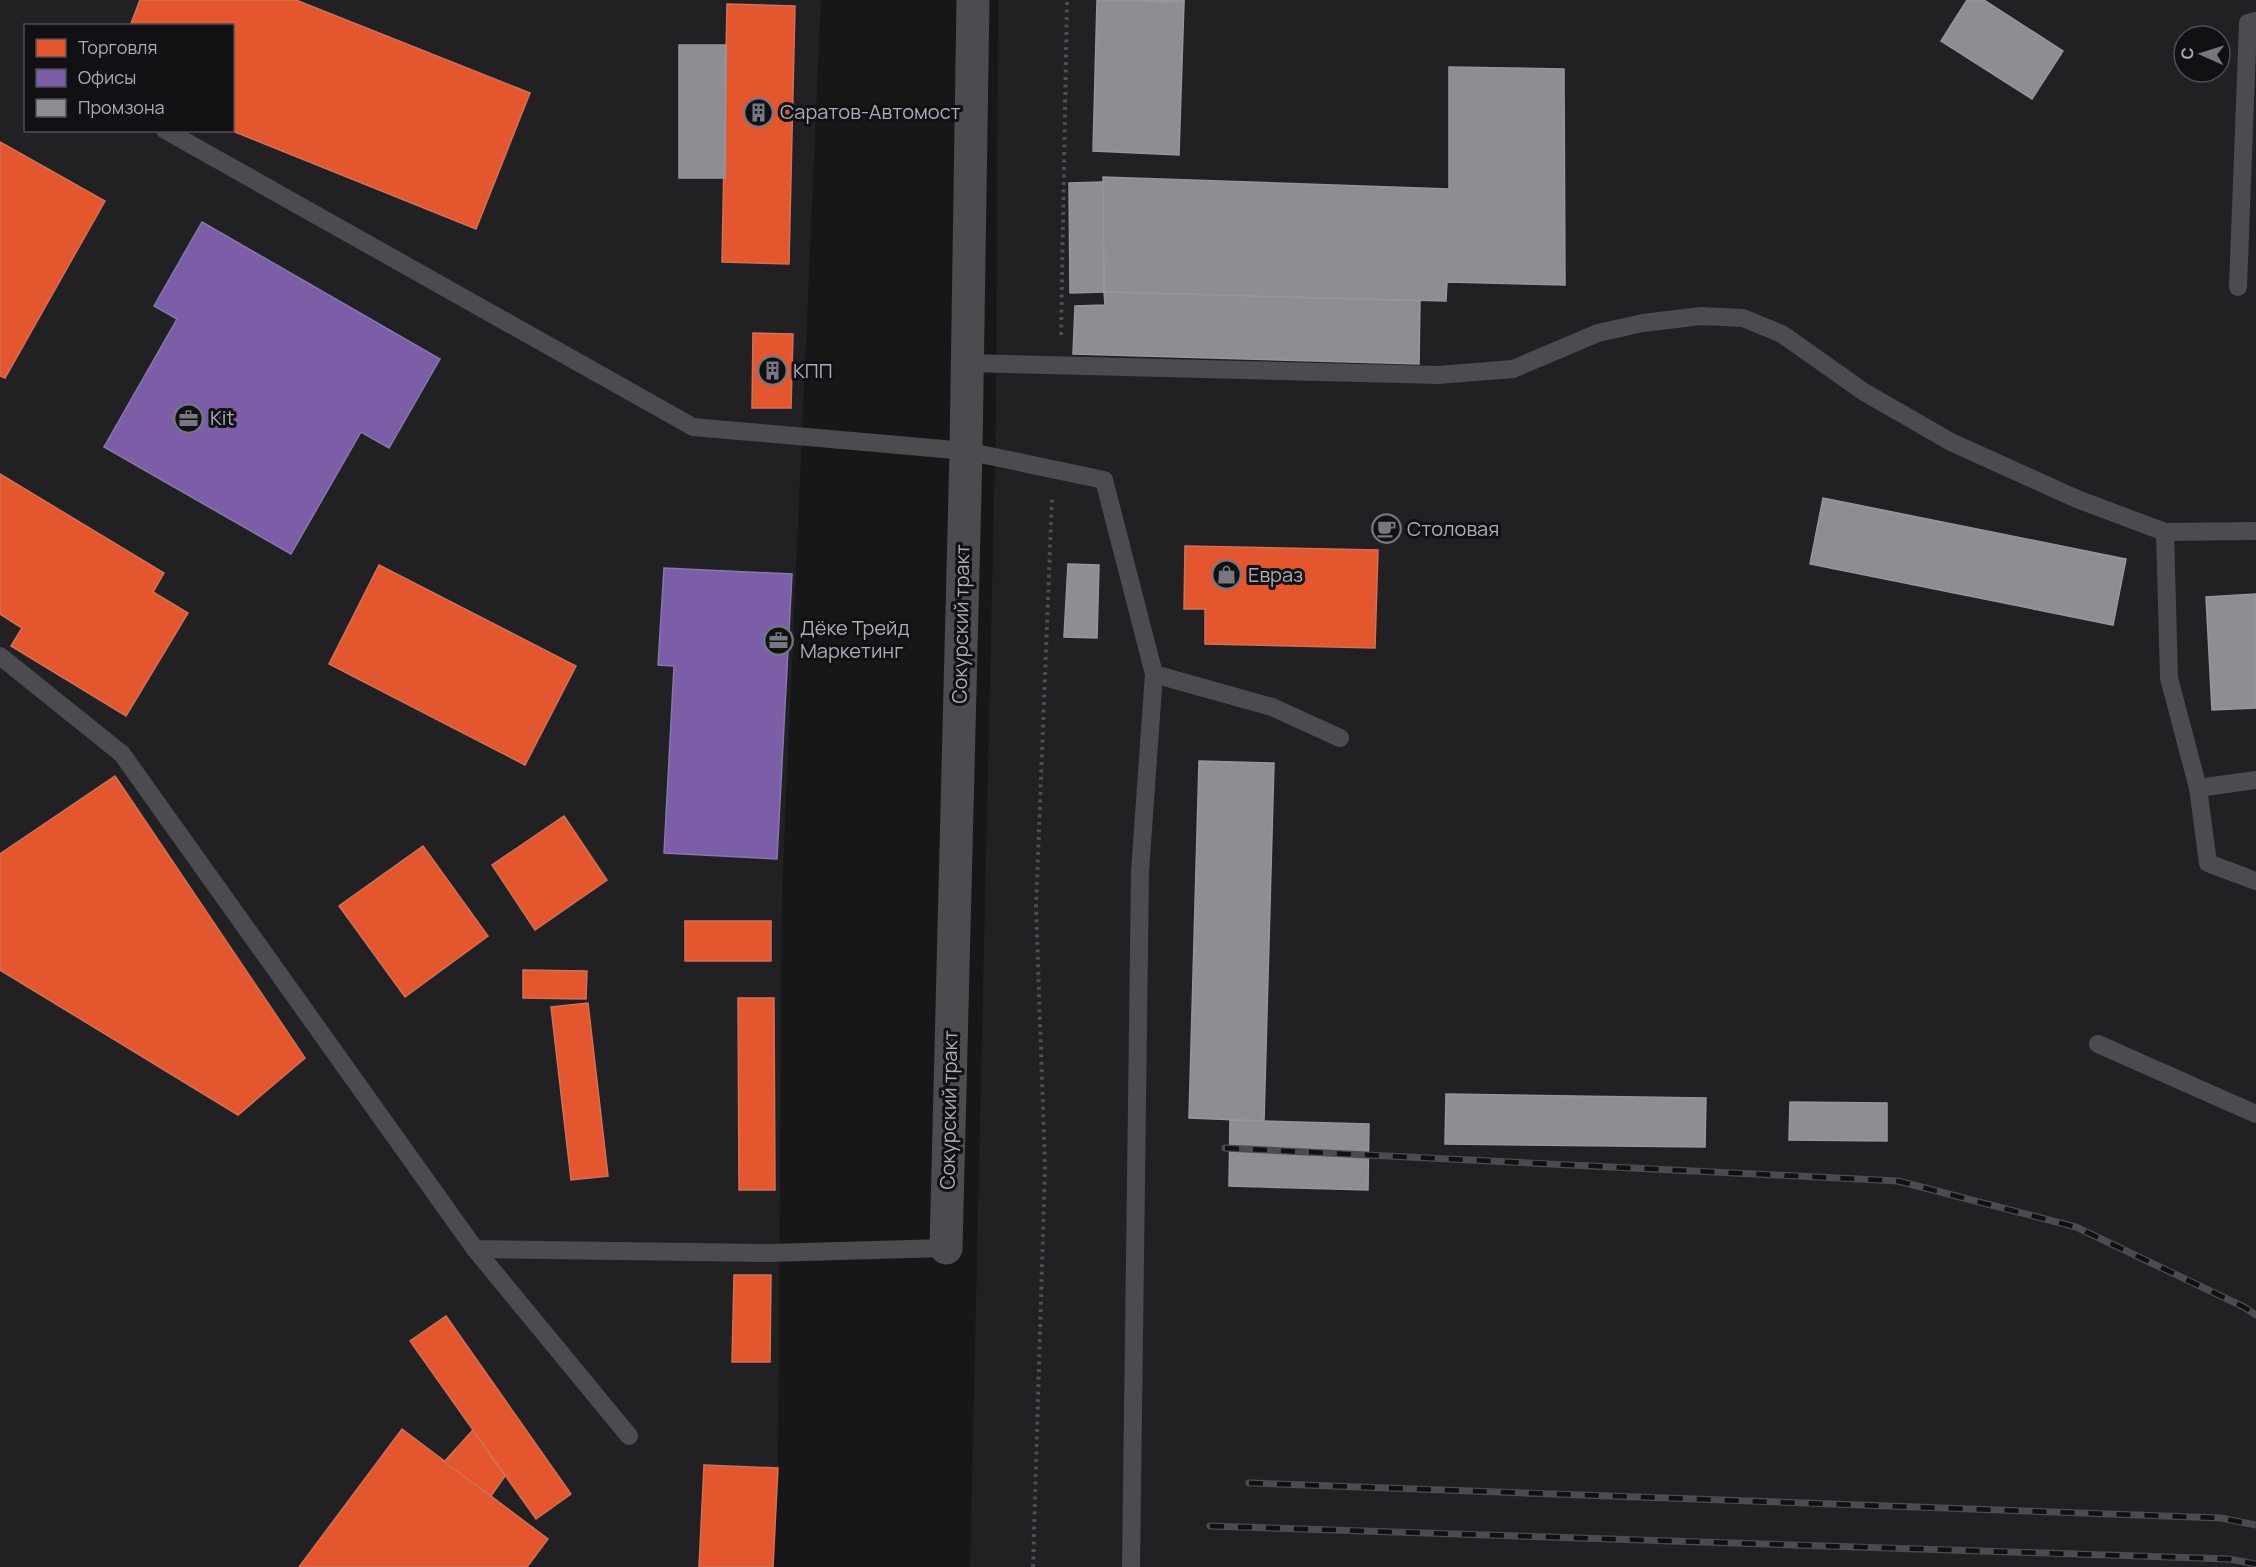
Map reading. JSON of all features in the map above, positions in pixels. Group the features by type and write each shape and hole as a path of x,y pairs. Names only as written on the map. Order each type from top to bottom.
{"street":[{"name":"Сокурский тракт","path":"946,1248 966,451 973,0"}],"lane":[{"path":"2238,287 2248,23 2256,21"},
{"path":"169,132 693,427 966,451 1104,480 1154,674 1140,871 1131,1567"},
{"path":"967,363 1449,374 1513,369 1598,333 1643,323 1701,316 1743,318 1782,334 1864,392 1951,442 2077,499 2165,532 2256,531"},
{"path":"2165,532 2169,678 2198,788 2208,863 2256,881"},
{"path":"0,656 122,754 475,1249 629,1436"},
{"path":"1154,674 1272,706 1340,738"},
{"path":"2198,788 2256,780"},
{"path":"2098,1044 2256,1114"},
{"path":"475,1249 769,1253 946,1248"}],"path":[{"path":"1061,366 1067,0"},
{"path":"1033,1567 1045,1166 1036,906 1053,470"}],"shaded area":[{"path":"0,0 821,0 782,890 778,1468 773,1567 0,1567"},
{"path":"998,0 2256,0 2256,1567 970,1567 996,411"}],"building: Торговля":[{"path":"140,0 296,0 530,93 476,229 234,132 234,24 131,24"},
{"name":"Саратов-Автомост","path":"727,4 795,6 789,264 722,262"},
{"path":"0,142 105,201 5,378 0,376"},
{"name":"КПП","path":"753,333 793,334 791,408 752,408"},
{"path":"0,474 164,573 153,592 188,613 126,716 11,646 22,628 0,614"},
{"path":"1185,546 1378,550 1375,648 1205,644 1205,609 1184,609"},
{"path":"379,565 576,666 525,765 329,664"},
{"path":"115,776 305,1058 238,1115 0,970 0,854"},
{"path":"564,816 607,880 535,930 492,865"},
{"path":"423,846 488,936 405,997 339,906"},
{"path":"685,921 771,921 771,961 685,961"},
{"path":"523,970 587,971 586,999 523,998"},
{"path":"738,998 774,998 775,1190 739,1190"},
{"path":"588,1003 608,1176 571,1180 551,1007"},
{"path":"734,1275 771,1275 770,1362 732,1362"},
{"path":"446,1316 571,1494 536,1519 410,1341"},
{"path":"402,1429 548,1539 527,1567 299,1567"},
{"path":"473,1430 505,1476 491,1496 444,1462"},
{"path":"704,1465 778,1468 773,1567 699,1567"}],"building: Офисы":[{"path":"202,222 440,359 389,448 361,432 291,554 104,447 177,319 154,306"},
{"path":"664,568 792,574 777,859 664,853 674,666 658,665"}],"building: Промзона":[{"path":"1097,0 1184,2 1179,155 1093,151"},
{"path":"1097,0 1184,0 1184,2"},
{"path":"1967,0 1984,0 2063,51 2032,99 1941,41"},
{"path":"679,45 726,45 725,178 679,178"},
{"path":"1449,67 1564,69 1565,285 1447,282 1446,301 1104,292 1103,177 1449,189"},
{"path":"1103,182 1104,292 1070,293 1069,183"},
{"path":"1104,292 1420,301 1419,364 1073,354 1075,306 1105,305"},
{"path":"1823,498 2126,559 2113,625 1810,564"},
{"path":"1068,564 1099,565 1097,638 1064,637"},
{"path":"2256,594 2256,708 2212,710 2206,597"},
{"path":"1199,761 1274,763 1264,1121 1189,1118"},
{"path":"1446,1094 1706,1098 1705,1147 1445,1144"},
{"path":"1790,1102 1887,1103 1887,1141 1789,1140"},
{"path":"1230,1120 1369,1124 1368,1190 1229,1186"}],"railway":[{"path":"1225,1148 1898,1181 2076,1227 2244,1307 2256,1315"},
{"path":"1249,1483 2221,1518 2256,1525"},
{"path":"1210,1526 2229,1559 2256,1564"}],"place":[{"name":"Саратов-Автомост","path":"759,112"},
{"name":"КПП","path":"772,371"},
{"name":"Kit","path":"189,418"},
{"name":"Cтоловая","path":"1386,529"},
{"name":"Евраз","path":"1227,575"},
{"name":"Дёке Трейд Маркетинг","path":"779,640"}]}
